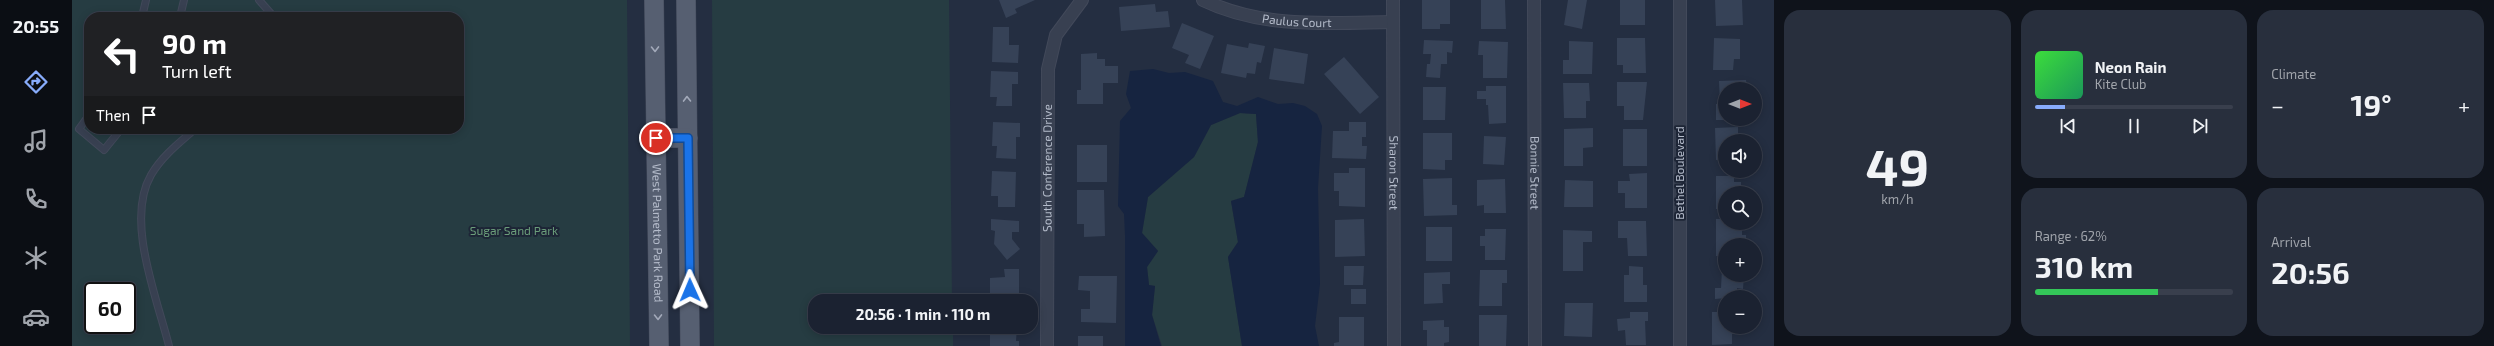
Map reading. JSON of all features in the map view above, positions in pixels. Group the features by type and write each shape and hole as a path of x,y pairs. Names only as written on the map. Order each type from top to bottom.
{"main road":[{"name":"West Palmetto Park Road","path":"654,0 659,346"},
{"path":"686,0 690,346"},
{"path":"656,138 688,138"}],"street":[{"name":"South Conference Drive","path":"1047,346 1048,70 1056,35 1082,0"},
{"name":"Paulus Court","path":"1203,0 1241,15 1277,22 1393,22"},
{"name":"Sharon Street","path":"1393,0 1394,346"},
{"name":"Bonnie Street","path":"1534,0 1535,346"},
{"name":"Bethel Boulevard","path":"1680,0 1680,346"}],"lane":[{"path":"143,12 146,0"},
{"path":"181,12 184,0"},
{"path":"258,0 269,12"},
{"path":"84,122 79,129 84,133"},
{"path":"85,134 104,150 117,134"},
{"path":"169,346 141,234 140,210 144,191 151,175 168,152 189,134"}],"green space":[{"name":"Sugar Sand Park","path":"72,0 627,0 630,346 72,346"},
{"path":"712,0 949,0 952,294 808,294 808,334 953,334 953,346 714,346"},
{"path":"1240,113 1256,114 1258,142 1244,197 1231,201 1238,242 1228,257 1242,346 1162,346 1152,315 1155,286 1149,285 1147,267 1158,251 1142,233 1148,197 1194,157 1211,125"}],"water":[{"path":"1153,69 1169,73 1185,72 1213,81 1223,102 1237,106 1258,97 1278,104 1293,103 1305,106 1317,114 1322,126 1318,188 1320,284 1315,326 1319,346 1242,346 1228,257 1238,242 1231,201 1244,197 1258,142 1256,114 1240,113 1211,125 1194,157 1148,197 1142,233 1158,251 1147,267 1149,285 1155,286 1152,315 1161,346 1125,346 1124,214 1118,206 1120,121 1131,108 1126,94 1130,71"}],"building":[{"path":"999,0 1035,0 1015,9 1017,13 1006,18"},
{"path":"1422,0 1450,0 1450,24 1440,24 1440,29 1422,29"},
{"path":"1481,0 1505,0 1506,29 1481,29"},
{"path":"1568,0 1587,0 1582,29 1564,25"},
{"path":"1620,0 1645,0 1645,25 1620,25"},
{"path":"1715,0 1742,0 1743,25 1716,26"},
{"path":"1155,4 1156,12 1168,11 1170,27 1121,31 1119,7"},
{"path":"1182,23 1214,36 1200,69 1185,63 1189,55 1172,48"},
{"path":"993,27 1009,27 1009,45 1019,45 1018,63 992,62"},
{"path":"1617,38 1645,38 1646,73 1623,73 1623,65 1617,65"},
{"path":"1714,38 1740,39 1740,59 1734,59 1733,70 1713,70"},
{"path":"1424,40 1453,41 1452,53 1447,52 1447,64 1441,64 1440,78 1426,77 1427,64 1430,64 1431,54 1423,54"},
{"path":"1479,41 1508,42 1507,78 1483,78 1483,55 1478,55"},
{"path":"1569,41 1593,42 1592,74 1563,74 1563,60 1569,60"},
{"path":"1249,43 1265,46 1261,63 1257,62 1255,74 1247,73 1246,78 1221,73 1227,44 1248,48"},
{"path":"1274,48 1308,54 1304,84 1269,79"},
{"path":"1097,53 1097,59 1105,59 1105,66 1118,66 1118,83 1103,83 1103,104 1077,104 1077,90 1081,90 1081,54"},
{"path":"1344,57 1379,97 1360,114 1324,74"},
{"path":"991,71 1018,72 1018,84 1012,84 1012,106 996,106 997,97 990,97"},
{"path":"1746,80 1746,82 1719,82"},
{"path":"1617,82 1647,82 1643,120 1624,120 1624,106 1617,106"},
{"path":"1563,83 1589,83 1590,101 1586,101 1586,118 1564,118"},
{"path":"1486,86 1506,86 1506,123 1489,124 1488,105 1486,105 1486,99 1477,99 1477,91 1486,91"},
{"path":"1423,87 1446,87 1445,120 1423,120"},
{"path":"1716,104 1718,104 1718,120 1716,120"},
{"path":"993,122 1020,123 1020,137 1016,137 1016,159 996,158 997,146 992,146"},
{"path":"1349,122 1366,122 1366,137 1362,137 1362,146 1367,146 1366,159 1332,158 1333,131 1349,131"},
{"path":"1738,127 1738,134 1718,134 1718,160 1716,160 1715,128"},
{"path":"1593,128 1593,147 1583,148 1583,166 1564,166 1564,129"},
{"path":"1623,129 1647,129 1647,166 1623,166"},
{"path":"1423,133 1452,133 1452,160 1445,160 1445,170 1423,169"},
{"path":"1484,136 1506,137 1504,165 1483,164"},
{"path":"1077,145 1107,145 1107,182 1077,182"},
{"path":"1349,168 1365,168 1365,207 1339,206 1339,191 1334,191 1334,173 1349,173"},
{"path":"992,171 1016,172 1015,207 998,207 998,196 991,196"},
{"path":"1647,173 1647,208 1625,208 1625,193 1618,193 1618,181 1630,181 1629,174"},
{"path":"1716,176 1718,176 1718,178 1734,178 1734,182 1741,182 1741,186 1718,186 1718,209 1716,209"},
{"path":"1452,178 1452,205 1457,205 1457,215 1424,216 1423,179"},
{"path":"1505,179 1506,213 1484,213 1484,205 1477,206 1477,180"},
{"path":"1565,180 1593,181 1593,207 1564,207"},
{"path":"1077,190 1104,190 1105,236 1084,237 1084,224 1077,224"},
{"path":"991,219 1019,221 1019,232 1012,232 1012,239 1020,249 1007,260 994,244 995,231 991,230"},
{"path":"1364,219 1365,256 1335,257 1335,220"},
{"path":"1716,219 1718,219 1718,230 1742,230 1742,235 1746,235 1746,238 1718,238 1718,256 1716,256"},
{"path":"1618,221 1646,221 1647,256 1628,256 1627,238 1618,238"},
{"path":"1426,227 1452,227 1452,261 1426,261"},
{"path":"1485,229 1506,229 1505,260 1485,260 1485,246 1480,246 1480,236 1485,236"},
{"path":"1563,230 1592,231 1592,242 1583,242 1583,271 1563,271"},
{"path":"1344,266 1364,266 1363,285 1344,285"},
{"path":"1629,266 1643,267 1643,285 1647,285 1647,302 1624,302 1624,275 1629,275"},
{"path":"1004,269 1019,269 1019,294 990,294 990,278 1005,277"},
{"path":"1480,270 1507,270 1507,283 1502,283 1502,306 1479,306"},
{"path":"1450,272 1450,284 1442,284 1443,303 1424,304 1424,273"},
{"path":"1079,276 1117,276 1116,323 1081,322 1081,309 1090,309 1090,291 1078,290"},
{"path":"1721,282 1744,282 1743,289 1737,288 1737,290 1718,290 1718,299 1715,299 1715,288 1721,288"},
{"path":"1351,289 1366,289 1366,304 1351,304"},
{"path":"1565,303 1593,303 1592,337 1564,336"},
{"path":"1630,312 1648,312 1648,321 1645,321 1646,345 1626,345 1625,330 1618,331 1617,319 1630,318"},
{"path":"1712,312 1718,312 1718,334 1732,334 1732,344 1712,345"},
{"path":"1479,315 1507,315 1506,346 1479,346"},
{"path":"1339,317 1364,317 1364,346 1334,346 1334,343 1339,342"},
{"path":"1444,320 1444,327 1449,327 1449,342 1444,343 1444,346 1427,346 1427,330 1423,330 1423,321"},
{"path":"990,334 1016,334 1016,341 1019,341 1019,346 990,346"},
{"path":"1078,336 1103,336 1103,346 1078,346"}],"route":[{"path":"656,138 688,138 690,290"}]}
